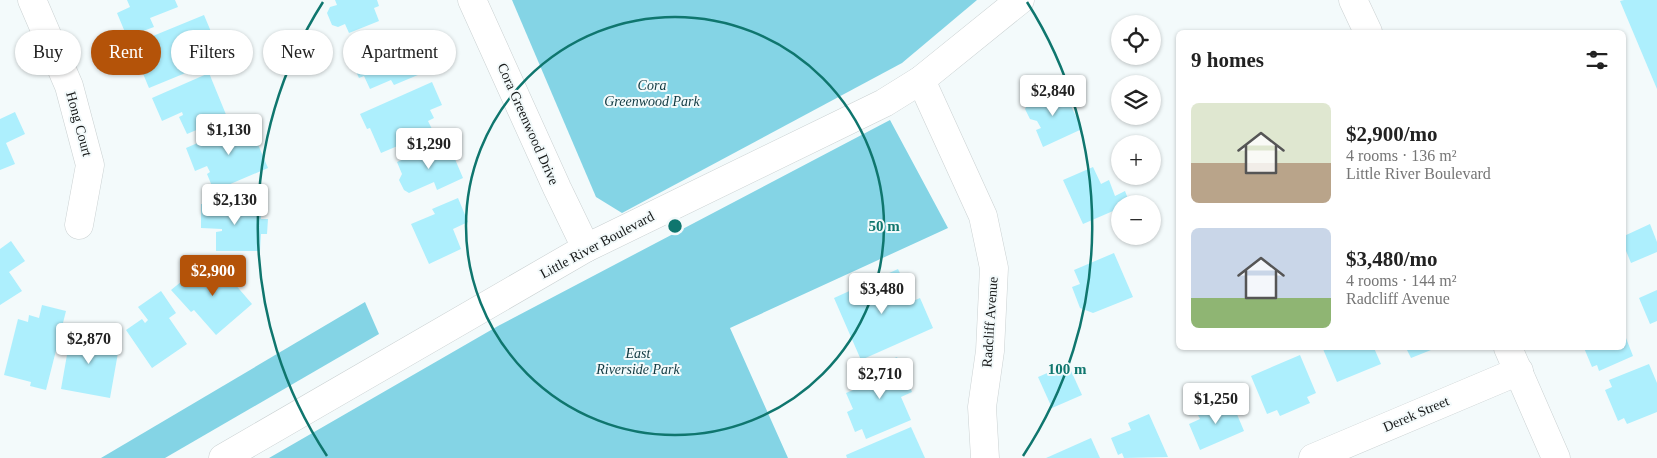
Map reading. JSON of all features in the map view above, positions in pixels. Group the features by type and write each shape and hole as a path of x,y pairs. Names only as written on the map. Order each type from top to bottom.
{"street":[{"name":"Hong Court","path":"32,0 69,86 90,166 80,225"},
{"name":"Cora Greenwood Drive","path":"472,0 586,248"},
{"name":"Little River Boulevard","path":"223,458 586,248 859,115 921,80 1020,0"},
{"path":"1353,0 1367,30"},
{"name":"Radcliff Avenue","path":"921,80 983,216 994,268 990,352 982,407 986,458"},
{"path":"1514,359 1556,458"},
{"name":"Derek Street","path":"1313,458 1514,359"}],"green space":[{"name":"Cora Greenwood Park","path":"512,0 977,0 902,63 622,213 596,197"},
{"name":"East Riverside Park","path":"890,120 948,228 730,328 788,458 269,458 498,326"},
{"path":"365,302 379,334 165,458 101,458"}],"building":[{"path":"127,0 175,0 178,7 150,18 154,27 146,30 124,30 117,13 130,7"},
{"path":"335,0 377,0 379,6 374,8 379,21 356,30 348,30 345,24 338,27 332,25 327,13 330,7 337,5"},
{"path":"1657,0 1657,89 1620,1"},
{"path":"204,15 210,30 171,30 171,75 181,75 149,88 144,75 161,75 161,33"},
{"path":"204,75 210,75 227,117 187,134 179,117 183,115 182,112 162,121 152,98"},
{"path":"358,75 418,75 394,85 391,80 370,89 364,76 359,78"},
{"path":"432,82 442,105 430,110 434,118 428,121 433,131 381,153 370,128 367,129 360,114"},
{"path":"1062,87 1082,129 1043,147 1036,130 1041,128 1037,121 1030,119 1025,109 1028,103"},
{"path":"15,112 25,134 6,143 15,164 0,170 0,119"},
{"path":"248,121 268,168 214,191 207,174 210,172 207,166 195,171 186,148"},
{"path":"439,143 444,155 452,152 463,178 437,190 434,182 409,193 404,190 399,180 402,174 397,162"},
{"path":"1093,167 1101,184 1109,180 1115,195 1111,195 1111,212 1083,224 1063,180"},
{"path":"1125,191 1127,195 1117,195"},
{"path":"458,198 468,222 453,229 461,249 429,264 411,224 435,214 432,209"},
{"path":"201,204 261,204 261,219 268,219 267,234 261,234 260,251 216,251 216,232 222,231 222,229 201,228"},
{"path":"1650,224 1657,242 1657,252 1631,263 1626,251 1626,235"},
{"path":"11,241 25,261 9,272 22,291 0,305 0,249"},
{"path":"1114,253 1133,297 1093,313 1080,308 1072,287 1080,284 1074,270"},
{"path":"209,262 216,262 252,304 216,335 194,310 191,312 171,290 192,273 198,279 203,275 203,267"},
{"path":"898,269 913,301 920,298 933,328 861,360 834,298"},
{"path":"1657,290 1657,321 1650,324 1639,298"},
{"path":"161,291 176,313 169,318 187,344 152,368 126,330 142,319 145,323 148,320 138,307"},
{"path":"42,305 66,311 46,390 30,386 31,382 4,375 18,319 28,322 29,315 39,318"},
{"path":"72,326 97,330 94,347 102,349 103,345 119,347 110,398 61,389"},
{"path":"1626,338 1633,356 1599,371 1597,365 1592,367 1585,350 1626,350"},
{"path":"1323,350 1375,350 1381,364 1337,382"},
{"path":"1407,350 1431,350 1411,358"},
{"path":"1300,355 1316,393 1307,397 1310,403 1280,416 1277,410 1267,414 1251,376"},
{"path":"897,357 912,392 901,397 911,420 866,439 862,429 855,432 847,412 853,409 846,393 874,381 869,368"},
{"path":"1068,364 1082,395 1052,408 1038,377"},
{"path":"1649,364 1657,383 1657,412 1627,424 1624,418 1618,421 1605,390 1612,387 1609,380"},
{"path":"1231,400 1244,431 1200,450 1189,424 1200,419 1198,415"},
{"path":"1149,414 1168,457 1124,458 1122,453 1118,455 1111,438 1131,430 1128,423"},
{"path":"911,427 925,458 847,458 846,455"},
{"path":"1091,438 1100,458 1046,458"}]}
